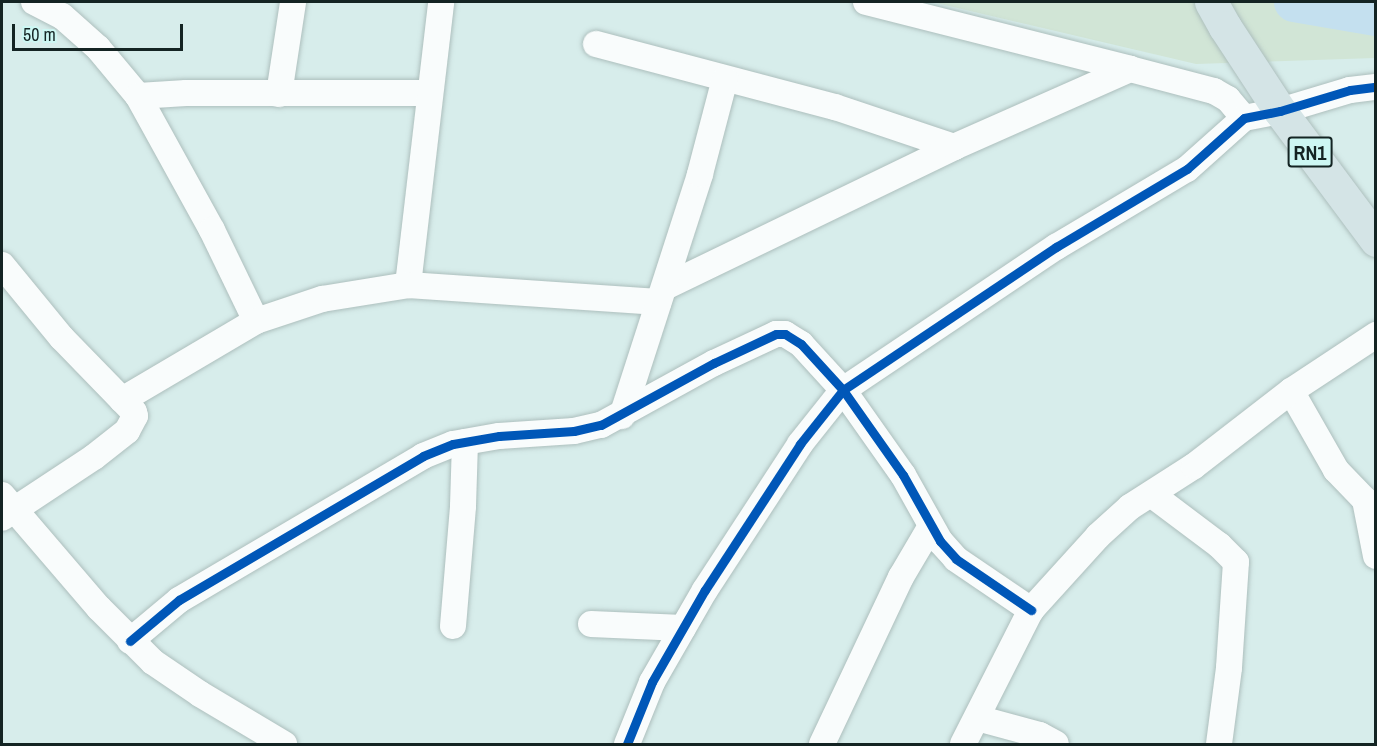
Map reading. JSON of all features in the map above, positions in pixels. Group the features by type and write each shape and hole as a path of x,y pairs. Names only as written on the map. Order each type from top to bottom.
{"main road":[{"name":"RN1","path":"1211,2 1280,111 1376,240"}],"street":[{"path":"34,2 62,16 98,48 138,96 212,230 256,321"},
{"path":"279,94 293,2"},
{"path":"408,285 441,2"},
{"path":"866,2 1214,91 1228,99 1244,118"},
{"path":"596,44 888,123 954,147"},
{"path":"122,400 256,321 322,299 408,285 661,295 954,147 1130,69"},
{"path":"622,416 661,295 725,79"},
{"path":"627,744 652,682 748,519 800,444 843,390 1048,252 1187,169 1244,118 1280,111 1350,90 1376,87"},
{"path":"138,96 186,93 430,93"},
{"path":"2,265 62,338 134,412 135,417 127,430 63,478 6,507 130,641 153,662 200,694 285,744"},
{"path":"130,641 179,600 423,456 465,442 499,436 574,431 601,425 622,416 714,363 776,334 785,334 801,344 843,390 903,475 931,526 956,559 1031,610"},
{"path":"963,744 1031,610 1098,536 1291,391 1376,335"},
{"path":"1291,391 1336,470 1365,500 1376,556"},
{"path":"453,626 463,506 465,442"},
{"path":"1151,494 1219,545 1236,562 1229,668 1219,744"},
{"path":"822,744 901,577 931,526"},
{"path":"591,624 683,628"},
{"path":"977,718 1041,735 1056,744"}],"green space":[{"path":"932,2 1375,2 1375,58 1196,64"}],"waterway":[{"path":"1294,2 1376,16"}],"cycle path":[{"path":"627,744 652,682 705,590 800,444 843,390 1056,247 1187,169 1244,118 1280,111 1350,90 1376,87"},
{"path":"130,641 179,600 423,456 453,444 499,436 574,431 601,425 714,363 776,334 785,334 801,344 843,390 903,475 940,541 956,559 1031,610"}]}
